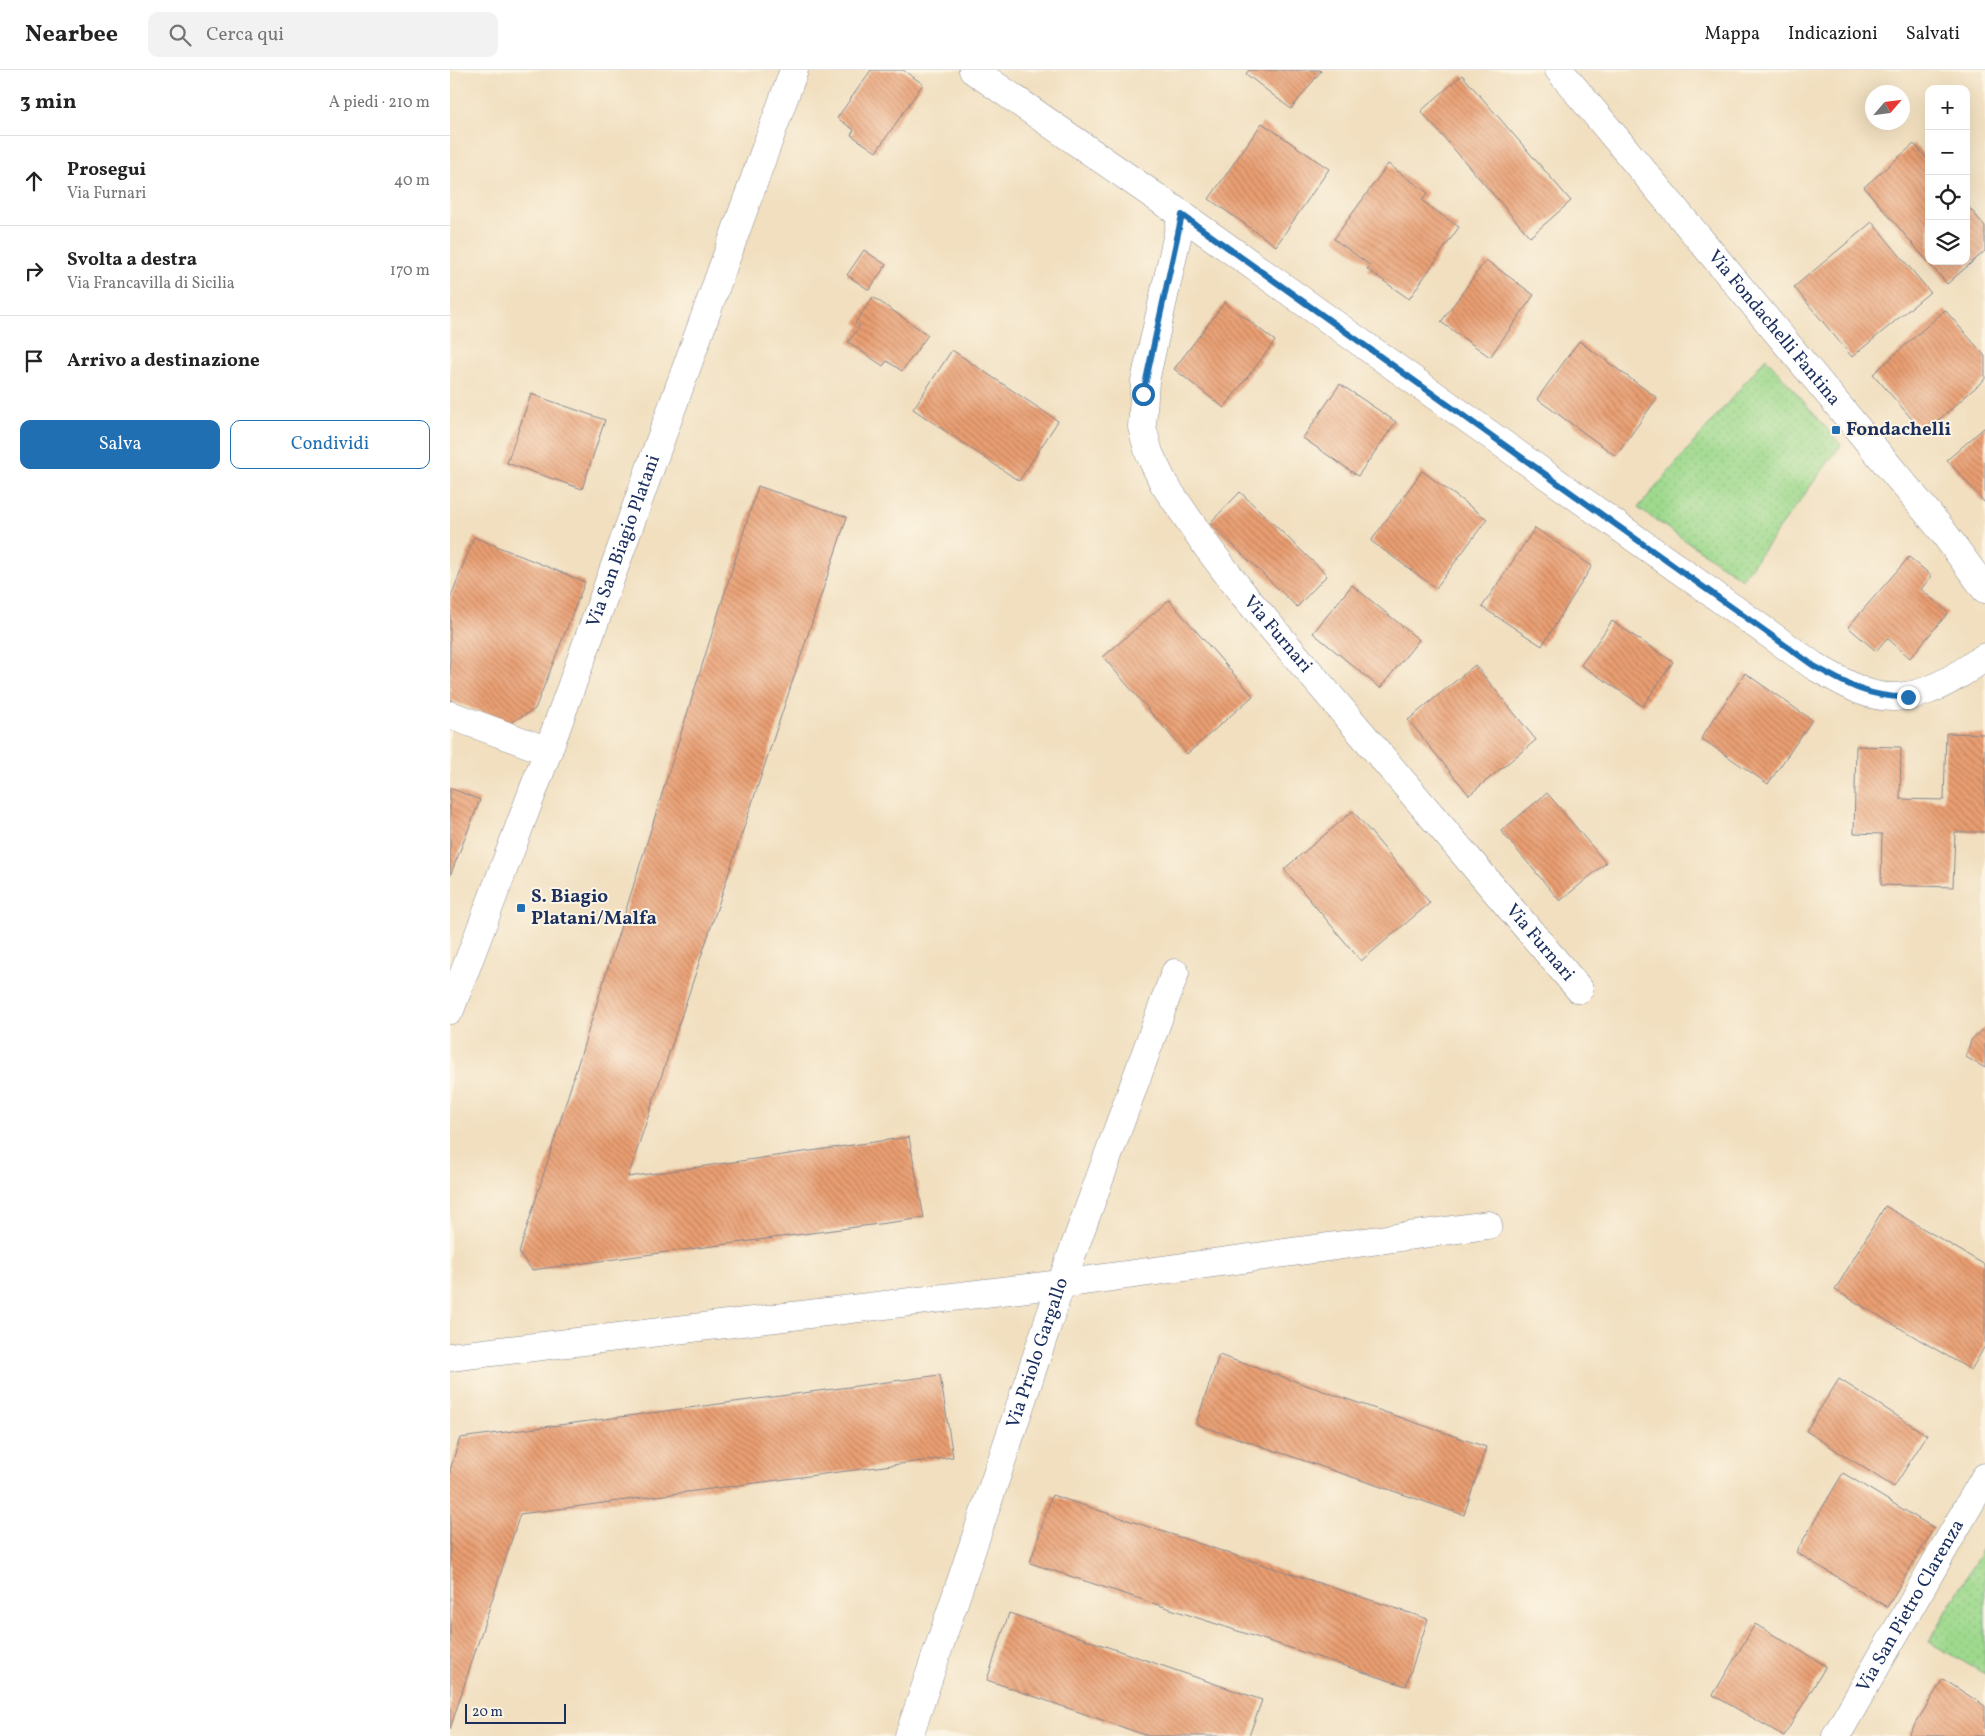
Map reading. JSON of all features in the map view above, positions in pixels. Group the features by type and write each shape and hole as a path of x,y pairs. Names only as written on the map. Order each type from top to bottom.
{"street":[{"name":"Via San Biagio Platani","path":"450,1010 548,751 794,70"},
{"path":"973,70 1182,215 1777,640 1831,676 1862,691 1878,695 1908,697 1935,689 1985,657"},
{"name":"Via Fondachelli Fantina","path":"1559,70 1935,522 1985,589"},
{"name":"Via Furnari","path":"1182,215 1143,394 1144,434 1156,470 1208,548 1243,594 1579,989"},
{"path":"450,715 548,751"},
{"name":"Via Priolo Gargallo","path":"909,1736 1061,1284 1175,973"},
{"path":"450,1357 1061,1284 1488,1225"},
{"name":"Via San Pietro Clarenza","path":"1836,1736 1985,1477"}],"green space":[{"path":"1766,358 1841,445 1742,579 1638,508"},
{"path":"1985,1545 1985,1674 1929,1642"}],"building":[{"path":"871,70 903,70 923,84 876,152 851,135 854,130 837,118"},
{"path":"1249,70 1321,71 1291,109 1246,74"},
{"path":"1462,75 1571,201 1530,237 1421,111"},
{"path":"1262,123 1329,169 1276,246 1209,199"},
{"path":"1914,144 1925,156 1925,258 1864,187"},
{"path":"1388,164 1428,193 1422,201 1459,227 1409,299 1367,269 1370,265 1334,239"},
{"path":"1970,209 1985,226 1985,251 1970,264"},
{"path":"1872,222 1930,292 1852,357 1794,287"},
{"path":"864,250 886,265 869,290 847,275"},
{"path":"1486,260 1534,295 1490,357 1441,322"},
{"path":"1931,265 1969,265 1947,284"},
{"path":"873,297 928,335 902,371 887,361 883,366 848,342 860,326 855,323"},
{"path":"1225,302 1275,341 1224,408 1174,369"},
{"path":"1945,310 1985,356 1985,379 1924,433 1873,374"},
{"path":"1579,341 1657,398 1616,456 1537,399"},
{"path":"952,350 1058,421 1019,481 913,409"},
{"path":"1340,384 1396,422 1358,476 1303,438"},
{"path":"531,394 605,420 582,489 507,463"},
{"path":"1985,427 1985,503 1947,460"},
{"path":"1422,471 1487,519 1436,588 1371,541"},
{"path":"758,486 847,517 628,1177 909,1137 924,1218 532,1270 519,1253"},
{"path":"1240,492 1327,575 1297,607 1210,523"},
{"path":"1535,528 1592,566 1542,646 1482,607"},
{"path":"474,537 585,582 535,709 510,723 450,700 450,599"},
{"path":"1909,557 1932,576 1921,589 1948,613 1910,658 1887,638 1876,651 1848,627"},
{"path":"1352,585 1419,640 1380,688 1313,633"},
{"path":"1169,600 1253,696 1187,754 1103,657"},
{"path":"1612,621 1673,662 1643,706 1581,665"},
{"path":"1475,665 1536,740 1469,795 1408,720"},
{"path":"1745,673 1812,720 1768,784 1701,738"},
{"path":"1946,733 1985,734 1985,832 1955,832 1953,887 1881,885 1882,834 1854,833 1856,746 1901,747 1900,799 1944,800"},
{"path":"450,788 480,800 450,876"},
{"path":"1547,793 1606,863 1560,901 1501,831"},
{"path":"1353,811 1430,903 1361,961 1284,869"},
{"path":"1985,1027 1985,1068 1966,1057 1971,1040"},
{"path":"1885,1206 1985,1265 1985,1346 1971,1370 1835,1290"},
{"path":"1219,1355 1486,1447 1464,1515 1196,1424"},
{"path":"940,1375 953,1457 520,1514 450,1729 450,1470 460,1438"},
{"path":"1839,1379 1927,1435 1894,1487 1806,1431"},
{"path":"1843,1473 1934,1528 1887,1607 1796,1552"},
{"path":"1052,1495 1428,1619 1406,1686 1030,1563"},
{"path":"1009,1613 1262,1700 1249,1736 1148,1736 987,1680"},
{"path":"1755,1624 1826,1666 1784,1736 1713,1695"},
{"path":"1943,1679 1985,1706 1985,1736 1908,1736"}],"place":[{"name":"Fondachelli","path":"1836,430"},
{"name":"S. Biagio Platani/Malfa","path":"521,908"}],"route":[{"path":"1143,394 1182,215 1814,666 1862,691 1892,697 1908,697"}]}
